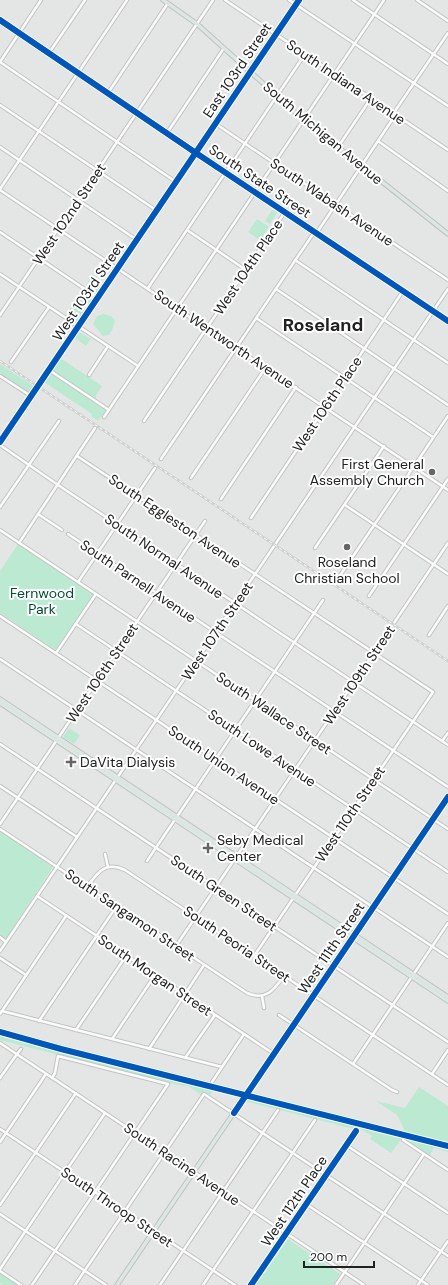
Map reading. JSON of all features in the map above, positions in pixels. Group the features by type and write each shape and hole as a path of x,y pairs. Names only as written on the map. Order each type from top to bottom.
{"main road":[{"name":"South Michigan Avenue","path":"163,0 197,24 304,120 448,234"},
{"name":"East 103rd Street","path":"196,153 299,0"},
{"name":"West 103rd Street","path":"0,444 196,153"},
{"path":"0,699 57,739"},
{"path":"0,703 117,778 294,897 448,997"},
{"name":"West 111th Street","path":"117,1285 448,796"},
{"path":"413,975 448,1001"}],"street":[{"path":"42,0 0,62 176,182"},
{"path":"49,53 85,0"},
{"path":"0,189 127,0"},
{"name":"West 102nd Street","path":"0,316 213,0"},
{"name":"South Indiana Avenue","path":"225,0 448,150"},
{"path":"289,0 448,106"},
{"path":"353,0 448,64"},
{"path":"104,417 384,0"},
{"path":"417,0 448,21"},
{"path":"108,93 168,3"},
{"name":"South State Street","path":"0,20 448,321"},
{"path":"161,459 295,260 313,234 318,231 394,117 395,111 448,33"},
{"path":"167,133 224,48"},
{"path":"148,288 305,54"},
{"path":"338,147 371,98"},
{"path":"0,105 157,211"},
{"name":"South Wabash Avenue","path":"216,124 448,280"},
{"path":"378,141 448,191"},
{"path":"0,148 137,240"},
{"name":"South Wentworth Avenue","path":"0,189 448,490"},
{"name":"West 104th Place","path":"144,421 285,212"},
{"path":"187,230 246,270"},
{"path":"0,232 98,298"},
{"path":"295,260 448,363"},
{"path":"0,274 138,366"},
{"path":"276,289 448,405"},
{"name":"West 107th Street","path":"0,951 448,289"},
{"name":"West 106th Place","path":"251,518 403,291"},
{"path":"11,362 49,307"},
{"path":"256,318 434,437"},
{"path":"89,375 108,346"},
{"path":"191,478 266,367"},
{"path":"49,370 109,410"},
{"path":"0,377 31,396"},
{"path":"221,499 296,387"},
{"path":"339,577 448,416"},
{"path":"0,508 58,421"},
{"path":"19,543 96,428"},
{"name":"South Normal Avenue","path":"0,444 58,485 220,594 448,745"},
{"path":"316,548 384,446"},
{"name":"South Eggleston Avenue","path":"77,456 432,692"},
{"path":"78,582 155,468"},
{"path":"368,596 448,479"},
{"path":"345,505 448,574"},
{"path":"38,514 62,530"},
{"name":"West 106th Street","path":"0,824 205,521"},
{"name":"South Wallace Street","path":"0,530 448,829"},
{"name":"South Parnell Avenue","path":"68,534 448,787"},
{"name":"West 109th Street","path":"176,946 448,543"},
{"path":"56,653 96,594"},
{"path":"147,861 323,600"},
{"path":"429,635 448,606"},
{"name":"South Union Avenue","path":"0,616 448,914"},
{"name":"South Lowe Avenue","path":"76,624 448,872"},
{"path":"0,658 448,957"},
{"name":"West 110th Street","path":"254,956 432,692"},
{"path":"442,741 448,733"},
{"name":"South Green Street","path":"0,744 448,1042"},
{"path":"0,786 77,837"},
{"name":"South Sangamon Street","path":"0,829 247,993 262,996"},
{"path":"87,887 98,872 108,867 105,854"},
{"name":"South Peoria Street","path":"108,867 117,867 125,870 448,1085"},
{"name":"South Morgan Street","path":"37,896 274,1054"},
{"path":"39,1021 116,907"},
{"path":"66,916 1,1013 76,1030 222,1067"},
{"path":"353,1064 448,923"},
{"path":"0,938 6,942"},
{"path":"76,1030 126,956"},
{"path":"0,958 26,975"},
{"path":"149,1049 204,965"},
{"path":"112,1039 155,975"},
{"path":"264,1008 262,996 273,990 284,976"},
{"path":"185,1058 215,1015"},
{"path":"279,1015 397,1092"},
{"path":"212,1082 244,1034"},
{"name":"South Racine Avenue","path":"0,1043 364,1285"},
{"path":"0,1078 21,1049"},
{"path":"432,1074 448,1050"},
{"path":"32,1285 168,1084 58,1056 55,1073 52,1078"},
{"path":"0,1142 46,1074"},
{"path":"0,1205 76,1093"},
{"path":"75,1285 204,1094 448,1256"},
{"path":"160,1285 278,1110"},
{"path":"21,1285 0,1270 105,1113"},
{"path":"203,1285 315,1120"},
{"name":"South Throop Street","path":"0,1129 235,1285"},
{"name":"West 112th Place","path":"251,1285 356,1130"},
{"path":"403,1140 448,1170"},
{"path":"346,1145 448,1213"},
{"path":"336,1285 424,1154"},
{"path":"306,1204 428,1285"},
{"path":"0,1214 106,1285"},
{"path":"418,1285 448,1241"}],"green space":[{"path":"272,210 277,213 270,224 265,221"},
{"path":"257,219 269,227 260,240 248,232"},
{"path":"93,274 97,277 94,281 102,285 97,293 86,285"},
{"path":"82,291 93,299 88,306 81,302 78,306 85,311 77,322 66,315"},
{"path":"103,314 111,316 115,321 109,335 103,336 93,324 97,316"},
{"path":"79,332 91,339 86,346 75,338"},
{"path":"60,358 102,386 96,395 95,402 106,410 98,421 91,416 92,414 44,382"},
{"path":"0,364 35,387 30,394 0,373"},
{"name":"Fernwood Park","path":"18,544 93,595 55,650 0,613 0,571"},
{"path":"69,728 80,735 74,744 63,737"},
{"path":"0,831 53,867 5,939 0,936"},
{"path":"0,1029 246,1091 241,1098 213,1090 210,1095 204,1091 201,1095 188,1086 169,1083 0,1040"},
{"path":"419,1087 448,1106 448,1152 434,1148 429,1156 402,1138 391,1153 370,1139 372,1136 359,1128 358,1130 244,1101 250,1092 405,1131 397,1115 376,1101 405,1108"},
{"path":"288,1239 340,1274 333,1285 256,1285"},
{"path":"0,1273 18,1285 2,1285 0,1282"}],"railway":[{"path":"0,361 448,661"}],"cycle path":[{"path":"0,442 299,0"},
{"path":"0,20 448,321"},
{"path":"234,1113 448,797"},
{"path":"0,1032 61,1049 448,1146"},
{"path":"251,1285 356,1131"}],"place":[{"name":"First General Assembly Church","path":"432,472"},
{"name":"Roseland Christian School","path":"347,547"},
{"name":"DaVita Dialysis","path":"71,762"},
{"name":"Seby Medical Center","path":"208,848"}],"district":[{"name":"Roseland","path":"323,325"}]}
